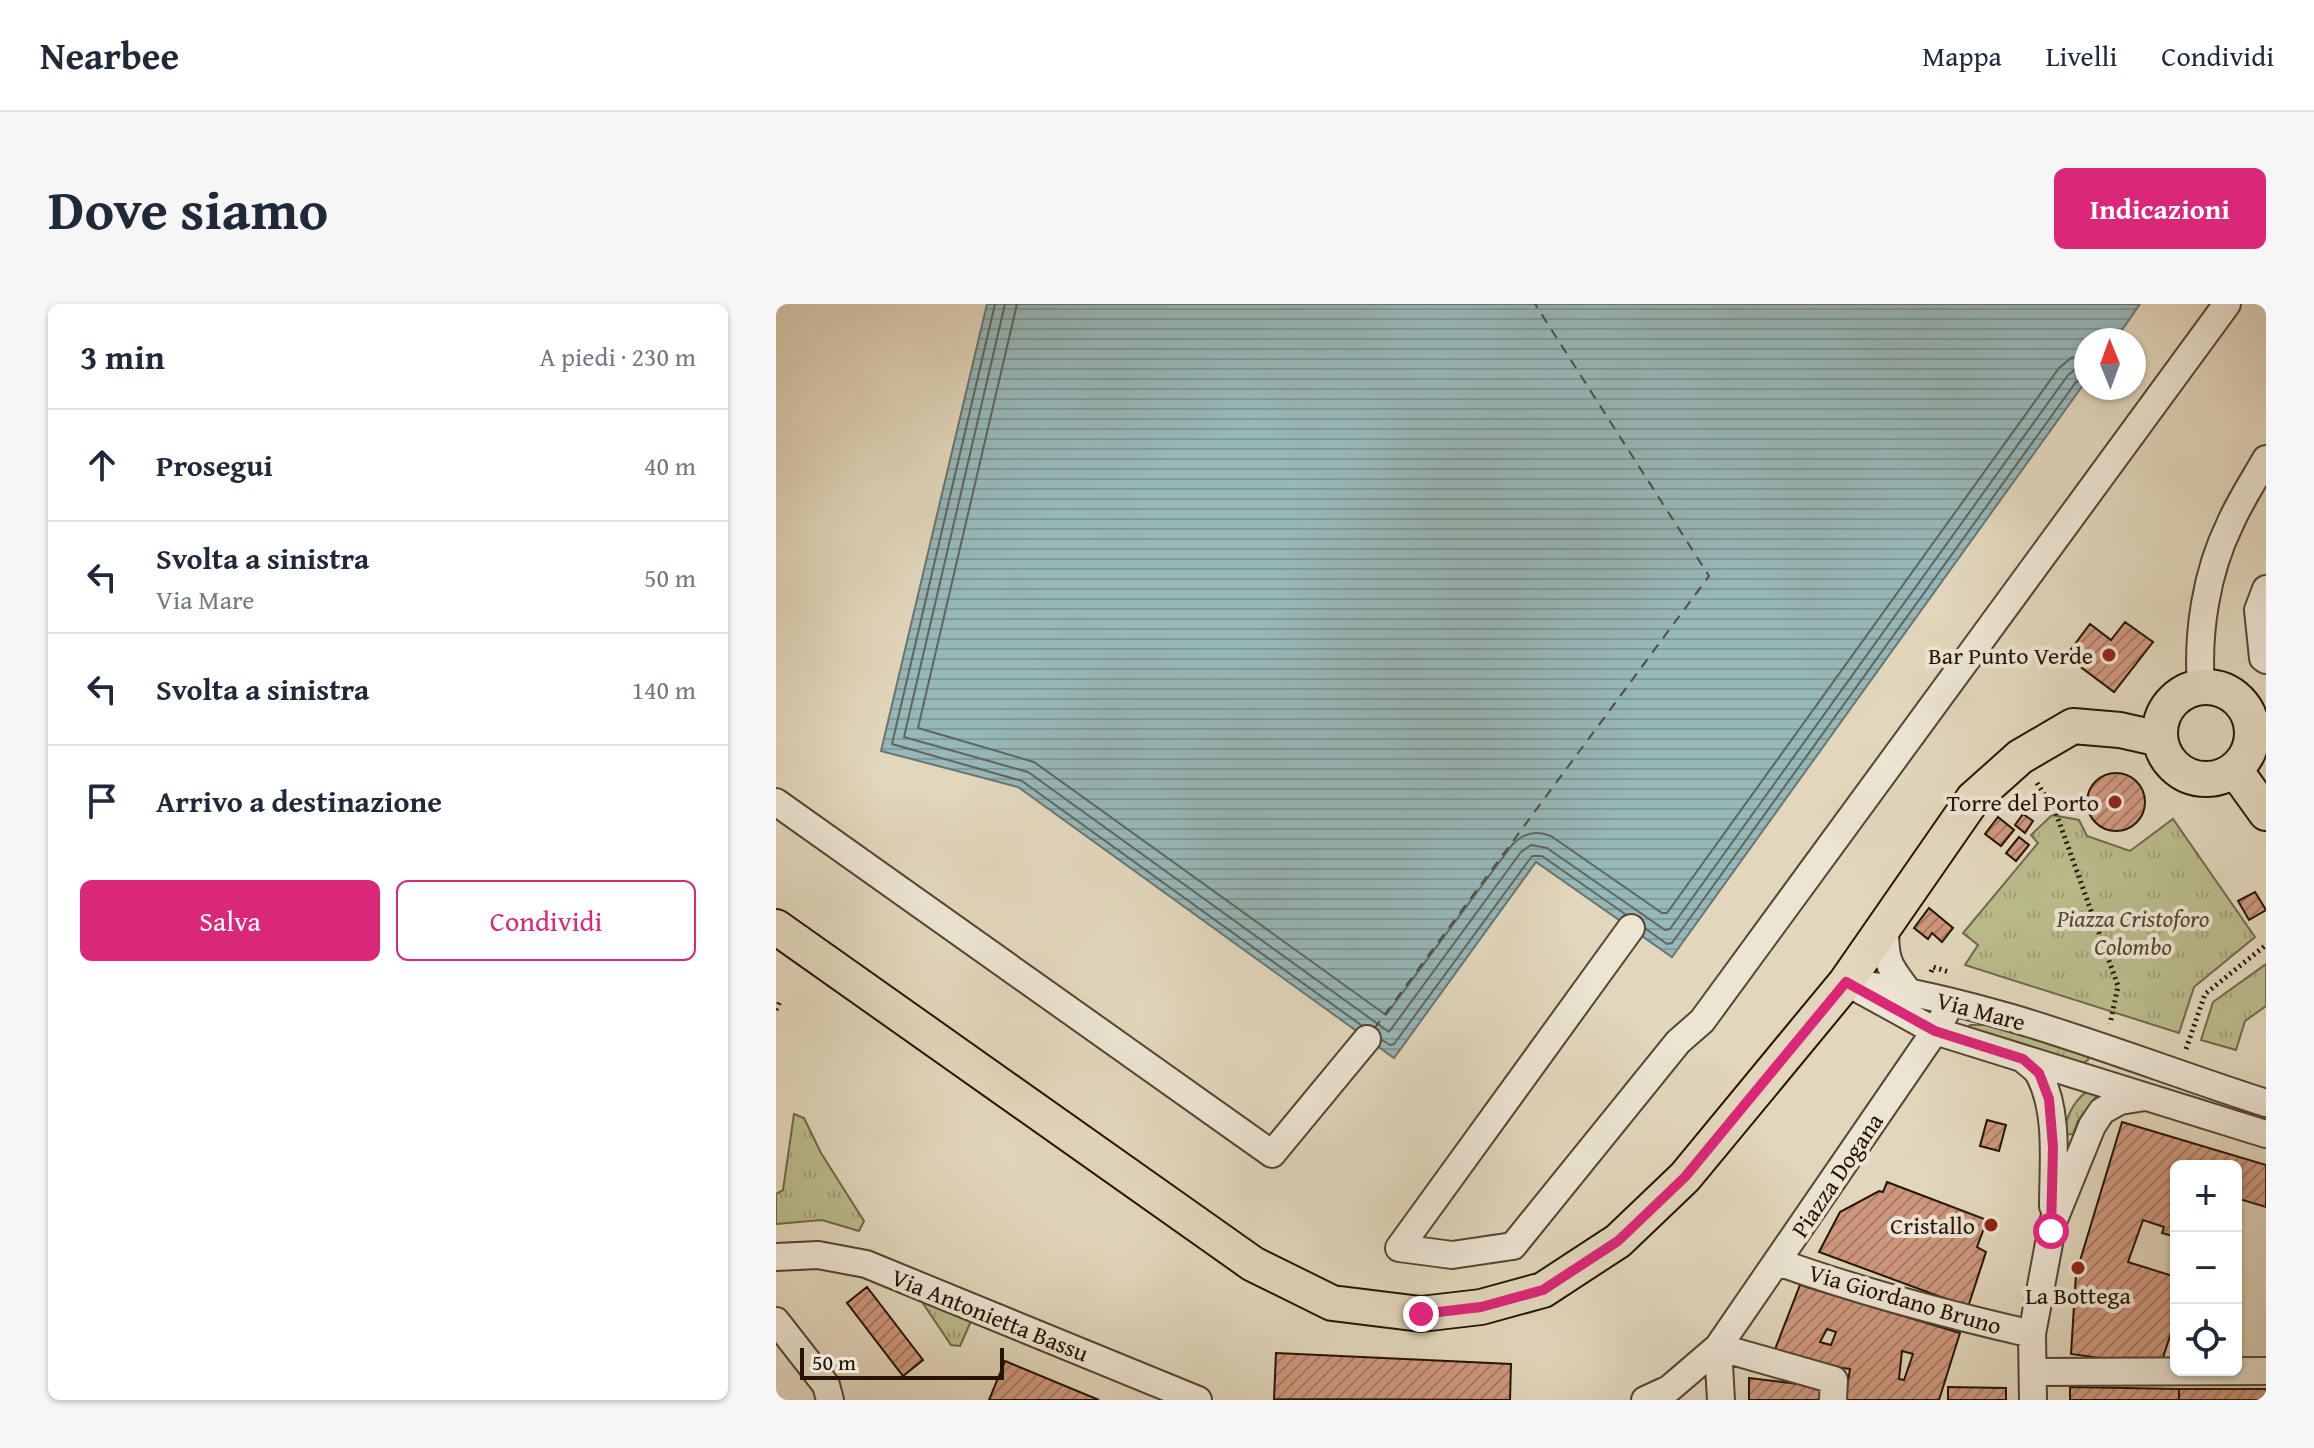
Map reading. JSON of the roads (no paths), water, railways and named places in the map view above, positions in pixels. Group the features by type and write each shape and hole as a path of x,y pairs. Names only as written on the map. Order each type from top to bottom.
{"main road":[{"path":"2201,687 2227,691 2246,709 2253,735 2244,760 2235,770 2209,779 2182,772 2164,752 2160,739 2163,715 2170,704 2178,696 2201,687"},
{"path":"776,927 1253,1264 1332,1303 1421,1314 1481,1307 1543,1290 1618,1241 1685,1177 1846,982 1973,799 2020,757 2073,726 2120,730 2160,739"},
{"path":"2235,770 2266,813"}],"street":[{"path":"1631,928 1399,1248 1452,1255 1513,1246 1678,1042 1702,1021 2227,304"},
{"path":"2201,687 2199,665 2203,613 2216,562 2229,525 2266,459"},
{"path":"2216,562 2242,519 2263,505 2266,507"},
{"path":"2266,589 2258,610 2263,658 2266,660"},
{"path":"776,802 1272,1154 1367,1039"},
{"path":"1885,926 1885,956 1908,991"},
{"name":"Via Mare","path":"1846,982 1908,991 2005,1015 2266,1103"},
{"name":"Via Mare","path":"1846,982 1935,1031 2266,1134"},
{"name":"Piazza Dogana","path":"1718,1347 1952,1002"},
{"path":"2053,1147 2069,1088 2102,1064 2129,1057"},
{"path":"2023,1059 2039,1073 2049,1099 2053,1147 2053,1222 2032,1334 2033,1400"},
{"path":"2053,1222 2092,1126 2102,1111 2120,1101 2145,1097"},
{"name":"Via Antonietta Bassu","path":"776,1257 818,1255 866,1264 1198,1400"},
{"name":"Via Giordano Bruno","path":"1778,1262 1920,1308 2032,1334"},
{"path":"776,1321 826,1385 830,1400"},
{"path":"1645,1400 1669,1389 1718,1347"},
{"path":"1718,1347 1721,1400"},
{"path":"1718,1347 1834,1380 1833,1400"},
{"path":"2033,1372 2266,1371"}],"water":[{"path":"987,304 2140,304 2123,328 2074,328 2074,398 1672,957 1536,862 1394,1058 1018,787 881,751"}],"place":[{"name":"Bar Punto Verde","path":"2109,655"},
{"name":"Torre del Porto","path":"2115,802"},
{"name":"Cristallo","path":"1991,1225"},
{"name":"La Bottega","path":"2078,1268"}],"park label":[{"name":"Piazza Cristoforo Colombo","path":"2133,932"}]}
